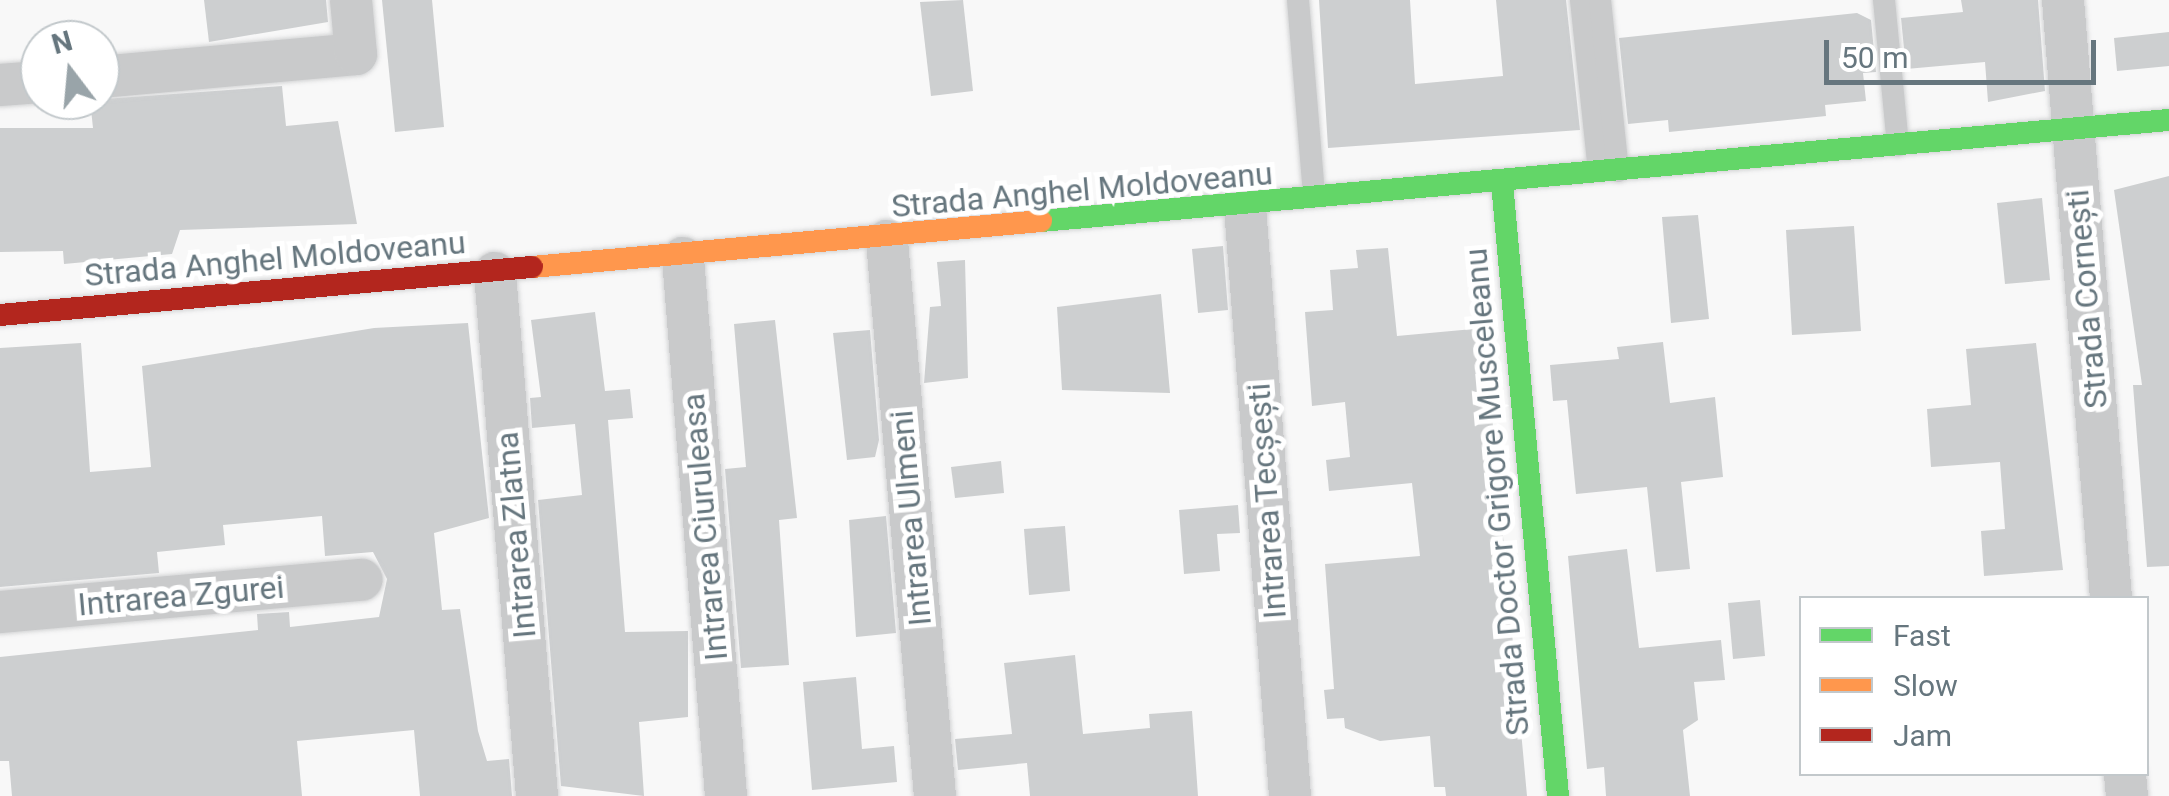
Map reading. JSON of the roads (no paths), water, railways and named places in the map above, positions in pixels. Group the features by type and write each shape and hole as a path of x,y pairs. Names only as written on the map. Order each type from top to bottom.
{"street":[{"path":"120,75 356,54 351,0"},
{"name":"Strada Cornești","path":"2063,0 2111,596"},
{"name":"Strada Anghel Moldoveanu","path":"0,315 886,241 2169,120"},
{"name":"Strada Doctor Grigore Musceleanu","path":"1502,183 1558,796"},
{"name":"Intrarea Tecșești","path":"1245,206 1290,796"},
{"name":"Intrarea Ulmeni","path":"886,241 934,796"},
{"name":"Intrarea Ciuruleasa","path":"684,258 726,796"},
{"name":"Intrarea Zlatna","path":"495,273 537,796"},
{"name":"Intrarea Zgurei","path":"0,612 362,580"}],"lane":[{"path":"1298,0 1314,200"},
{"path":"1581,0 1608,172"},
{"path":"1600,0 1608,172"},
{"path":"1884,0 1898,145"}]}
